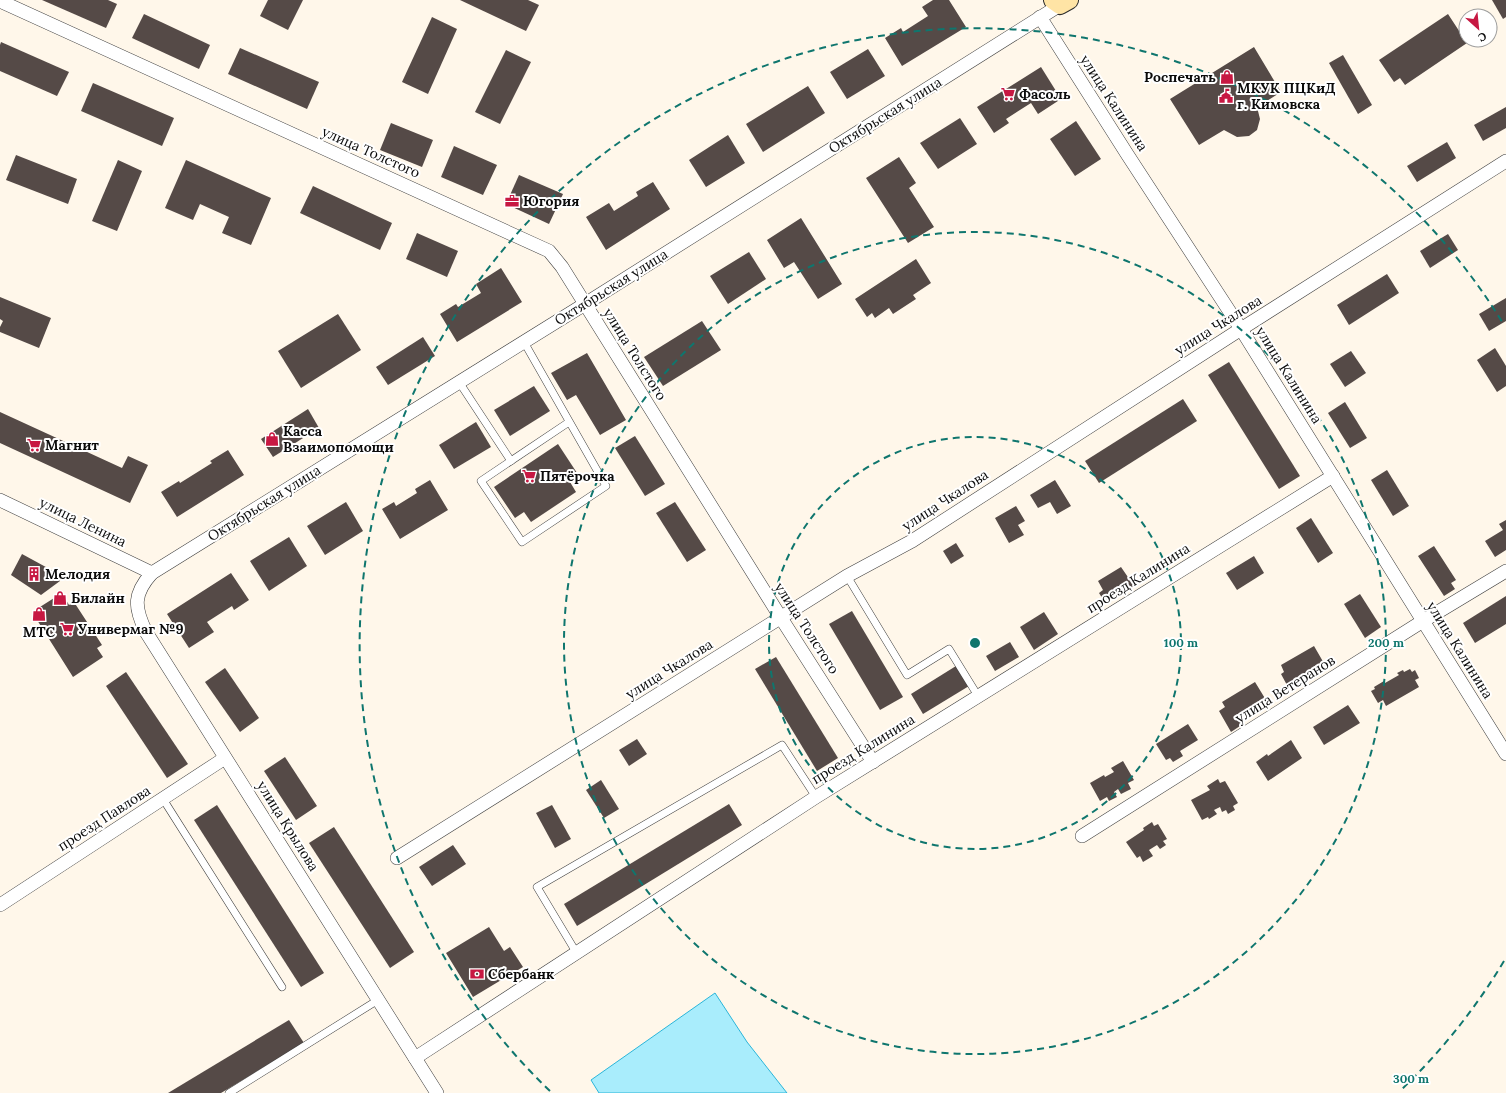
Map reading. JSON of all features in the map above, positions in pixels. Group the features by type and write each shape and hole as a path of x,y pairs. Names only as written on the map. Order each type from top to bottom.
{"street":[{"name":"улица Толстого","path":"0,1 545,248 558,260 781,618 873,762"},
{"name":"Октябрьская улица","path":"152,573 585,304 1040,17 1061,2"},
{"name":"улица Калинина","path":"1040,17 1241,329 1506,754"},
{"name":"улица Чкалова","path":"397,858 847,576 912,541 1241,329 1506,162"},
{"name":"проезд Калинина","path":"415,1058 816,797 1333,476"},
{"name":"улица Ленина","path":"0,500 152,573"},
{"name":"улица Ветеранов","path":"1082,836 1423,621 1506,571"},
{"name":"улица Крылова","path":"152,573 138,592 138,608 141,621 146,632 437,1093"},
{"name":"проезд Павлова","path":"0,905 226,758"}],"lane":[{"path":"524,342 606,486 522,542 481,481 569,422"},
{"path":"460,382 511,461"},
{"path":"847,576 907,675 949,649 978,696"},
{"path":"576,952 537,887 782,745 816,797"},
{"path":"163,799 282,987"},
{"path":"229,1093 378,1000"}],"water":[{"path":"715,993 747,1042 787,1093 599,1093 591,1080"}],"building":[{"path":"42,0 108,0 117,4 106,28"},
{"path":"268,0 303,0 288,30 260,16"},
{"path":"460,0 528,0 539,5 526,31"},
{"path":"933,0 949,0 966,27 902,66 885,38 901,28 903,32 928,16 922,7"},
{"path":"1492,0 1506,0 1506,17 1503,19"},
{"path":"144,14 210,45 199,69 132,38"},
{"path":"1448,14 1458,29 1458,48 1460,48 1405,85 1400,78 1394,82 1379,60"},
{"path":"432,17 457,29 428,94 402,82"},
{"path":"1,42 69,72 57,96 0,71"},
{"name":"МКУК ПЦКиД г. Кимовска","path":"1254,47 1281,92 1257,107 1260,119 1257,130 1249,136 1237,137 1224,130 1199,145 1170,99"},
{"path":"240,48 319,82 307,109 228,74"},
{"path":"868,49 885,76 847,99 830,72"},
{"path":"506,50 531,62 500,124 475,112"},
{"path":"1343,55 1372,105 1358,114 1329,63"},
{"path":"1041,67 1061,99 1038,114 1031,103 1006,119 1009,123 994,133 977,107"},
{"path":"93,83 174,118 162,146 81,111"},
{"path":"808,86 825,113 763,152 746,124"},
{"path":"1506,107 1506,128 1483,141 1474,125"},
{"path":"960,118 977,144 938,169 920,143"},
{"path":"1076,121 1101,159 1075,176 1050,139"},
{"path":"391,123 433,140 422,167 380,150"},
{"path":"728,135 745,163 706,187 689,160"},
{"path":"1447,142 1456,158 1417,182 1407,166"},
{"path":"454,146 497,165 483,195 441,177"},
{"path":"16,155 77,179 68,204 6,180"},
{"path":"899,157 916,183 909,188 934,227 908,243 866,178"},
{"path":"118,160 142,171 117,231 92,221"},
{"path":"186,160 271,198 251,245 222,233 229,217 200,204 193,220 165,208"},
{"path":"519,175 563,194 549,224 506,204"},
{"path":"653,182 670,209 606,250 586,217 609,203 614,211 638,196 636,192"},
{"path":"313,186 392,223 380,250 300,213"},
{"path":"801,218 842,284 818,299 794,262 784,268 767,240"},
{"path":"417,233 458,251 447,277 406,259"},
{"path":"1448,234 1458,250 1430,268 1420,251"},
{"path":"749,252 766,279 728,304 710,276"},
{"path":"916,259 931,283 913,295 916,299 893,314 889,308 875,318 872,313 867,317 855,299"},
{"path":"501,268 522,302 457,342 440,314 456,304 458,307 481,293 476,284"},
{"path":"1387,274 1399,293 1349,325 1337,305"},
{"path":"0,297 51,318 39,348 0,332 0,327 3,321 0,319"},
{"path":"1506,298 1506,321 1489,331 1479,314"},
{"path":"338,314 361,350 301,388 278,351"},
{"path":"702,321 721,350 663,386 644,357"},
{"path":"423,337 435,356 388,385 376,367"},
{"path":"1495,348 1506,366 1506,386 1497,392 1477,360"},
{"path":"1351,351 1366,373 1345,387 1330,364"},
{"path":"587,353 626,420 600,435 576,395 567,400 551,373"},
{"path":"1229,362 1300,476 1279,489 1208,375"},
{"path":"534,386 550,411 510,436 494,410"},
{"path":"1183,399 1197,421 1099,483 1085,461"},
{"path":"1345,402 1367,438 1350,448 1328,413"},
{"path":"308,409 319,428 273,457 261,439"},
{"path":"0,412 122,468 128,456 148,465 130,503 0,443"},
{"path":"476,422 491,447 454,469 439,445"},
{"path":"635,436 665,484 645,496 615,448"},
{"path":"558,444 579,476 570,482 576,492 531,522 524,512 515,518 494,487"},
{"path":"228,450 244,475 177,517 161,492 179,481 180,483 212,463 210,461"},
{"path":"1387,470 1409,506 1393,516 1371,480"},
{"path":"430,480 448,510 400,539 382,509 394,502 396,506 417,493 415,489"},
{"path":"1055,480 1071,506 1057,514 1050,502 1038,508 1030,495"},
{"path":"346,502 363,531 325,555 307,526"},
{"path":"675,502 706,550 687,562 656,513"},
{"path":"1016,506 1025,521 1018,525 1024,535 1009,543 995,518"},
{"path":"1311,518 1333,553 1318,563 1296,528"},
{"path":"1506,520 1506,550 1495,557 1485,541 1503,530 1499,524"},
{"path":"289,537 307,566 269,591 250,561"},
{"path":"956,543 964,556 951,564 943,551"},
{"path":"1434,546 1456,580 1451,583 1455,589 1444,596 1418,556"},
{"name":"Мелодия","path":"22,554 55,572 60,581 41,595 11,575"},
{"path":"1254,556 1264,573 1237,590 1226,573"},
{"path":"1121,567 1134,586 1111,600 1109,598 1104,601 1099,593 1103,590 1098,581"},
{"path":"231,573 249,600 234,610 232,606 207,622 214,632 189,648 167,614"},
{"name":"Универмаг №9","path":"62,593 69,605 74,602 102,645 97,648 103,657 73,677 32,612"},
{"path":"1360,594 1381,627 1365,638 1344,604"},
{"path":"1506,596 1506,624 1475,643 1463,623"},
{"path":"852,611 903,697 880,710 829,624"},
{"path":"1044,612 1058,634 1034,650 1020,627"},
{"path":"1010,642 1019,657 995,671 986,656"},
{"path":"1314,646 1325,665 1288,687 1281,674 1284,672 1281,665"},
{"path":"776,657 838,758 817,771 755,669"},
{"path":"956,666 969,686 923,714 911,694"},
{"path":"225,668 259,718 240,732 205,682"},
{"path":"1410,669 1412,672 1415,670 1419,678 1415,680 1419,687 1386,706 1383,700 1378,703 1371,691 1375,689 1374,687 1399,675 1397,673 1403,670 1404,672"},
{"path":"126,672 188,764 167,778 106,686"},
{"path":"1255,682 1266,700 1238,716 1243,724 1231,732 1219,711 1225,707 1222,702"},
{"path":"1348,705 1360,723 1324,745 1313,727"},
{"path":"1188,724 1198,740 1180,751 1183,756 1173,762 1170,758 1166,760 1156,744"},
{"path":"637,739 647,754 629,766 619,750"},
{"path":"1291,740 1302,758 1268,781 1256,762 1267,754 1268,756"},
{"path":"285,757 317,806 296,820 264,771"},
{"path":"1123,761 1134,780 1128,783 1131,789 1121,794 1118,789 1114,792 1117,797 1109,801 1107,797 1100,801 1090,783 1104,775 1105,777 1114,772 1111,768"},
{"path":"1218,779 1220,783 1225,781 1238,803 1233,806 1235,810 1228,814 1226,810 1222,812 1220,807 1214,810 1217,814 1209,819 1208,817 1202,820 1191,800 1210,790 1207,786"},
{"path":"601,780 619,809 604,818 586,790"},
{"path":"729,804 742,825 577,926 564,904"},
{"path":"217,805 324,973 301,987 194,820"},
{"path":"552,805 571,839 555,848 536,813"},
{"path":"1152,822 1154,826 1158,824 1167,839 1163,841 1166,845 1160,849 1157,845 1149,850 1153,856 1143,862 1140,856 1137,858 1126,842 1144,830 1143,828"},
{"path":"334,827 414,952 390,968 309,843"},
{"path":"453,845 466,864 432,886 419,867"},
{"path":"489,927 504,951 510,947 523,967 473,997 446,953"},
{"path":"289,1020 304,1043 221,1093 168,1093"}],"place":[{"name":"Роспечать","path":"1227,77"},
{"name":"Фасоль","path":"1008,94"},
{"name":"МКУК ПЦКиД г. Кимовска","path":"1226,96"},
{"name":"Югория","path":"512,201"},
{"name":"Касса Взаимопомощи","path":"272,439"},
{"name":"Магнит","path":"34,445"},
{"name":"Пятёрочка","path":"529,476"},
{"name":"Мелодия","path":"34,574"},
{"name":"Билайн","path":"60,598"},
{"name":"МТС","path":"39,614"},
{"name":"Универмаг №9","path":"67,629"},
{"name":"Сбербанк","path":"477,974"}]}
